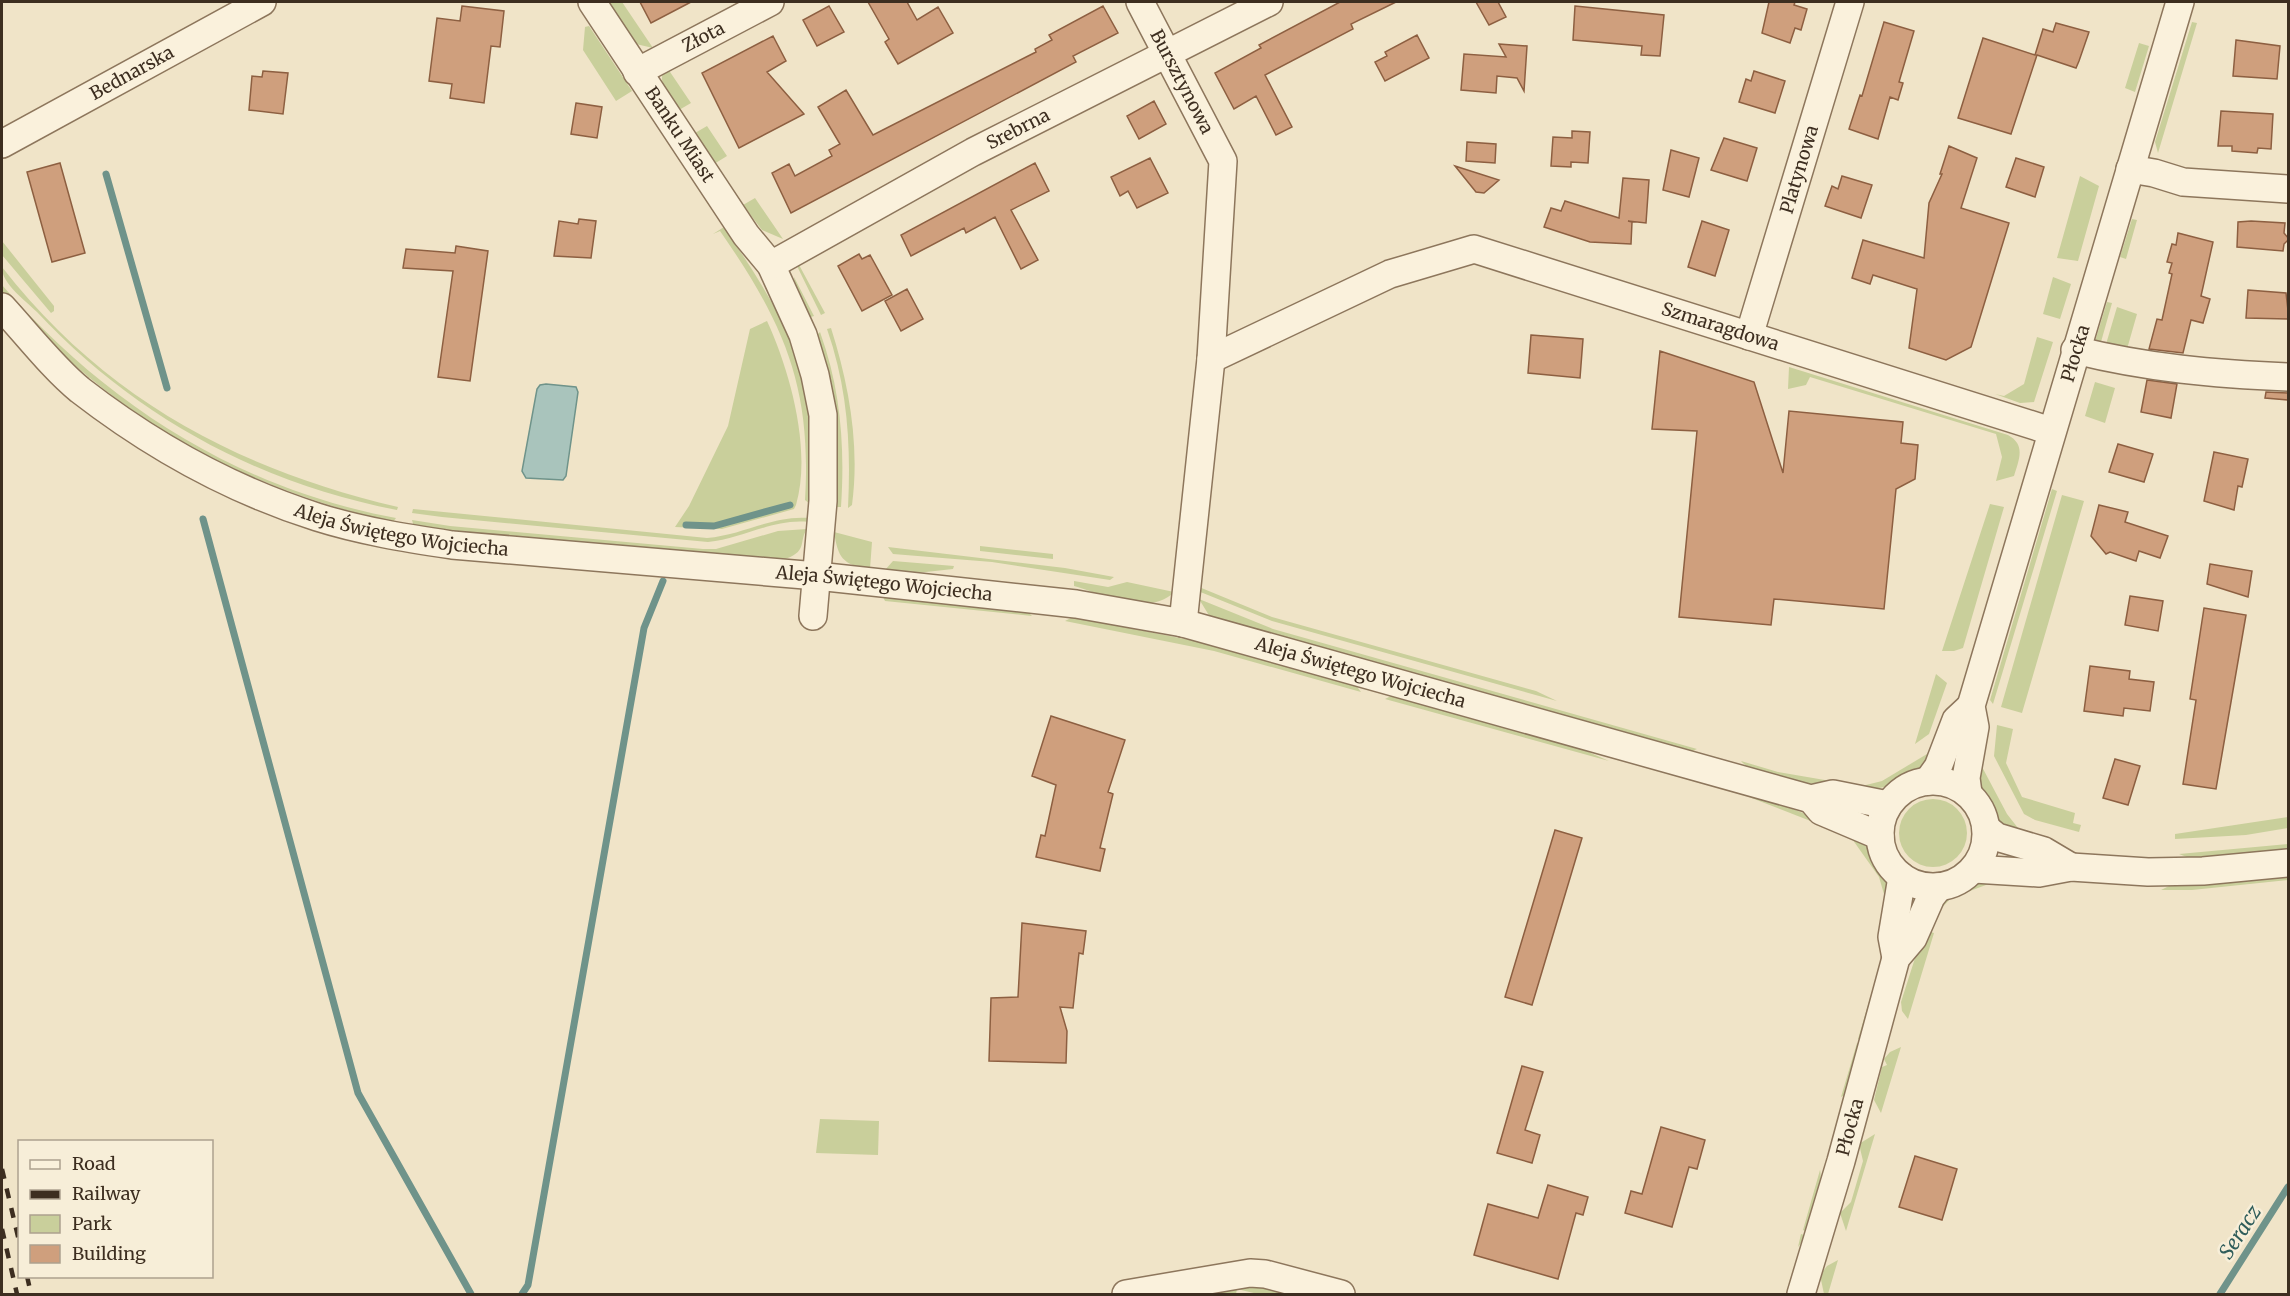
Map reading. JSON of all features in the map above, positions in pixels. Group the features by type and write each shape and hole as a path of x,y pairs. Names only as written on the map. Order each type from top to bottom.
{"street":[{"name":"Bednarska","path":"2,144 262,2"},
{"name":"Banku Miast","path":"592,2 746,235 771,265 803,335 815,375 823,415 825,473 813,616"},
{"name":"Złota","path":"637,72 770,2"},
{"name":"Bursztynowa","path":"1140,2 1223,161 1211,359"},
{"name":"Srebrna","path":"771,265 973,152 1269,2"},
{"name":"Platynowa","path":"1749,336 1850,2"},
{"name":"Płocka","path":"1968,793 1966,778 1975,727 1971,706 2180,2"},
{"path":"2130,169 2154,173 2183,182 2289,189"},
{"name":"Szmaragdowa","path":"1211,359 1390,274 1474,249 2051,431"},
{"name":"Aleja Świętego Wojciecha","path":"2,307 79,389 180,458 276,503 318,518 401,537 452,545 817,576 1076,604 1183,623 1811,799 1833,794 1888,805"},
{"path":"2075,350 2149,366 2202,374 2289,377"},
{"path":"1183,623 1211,359"},
{"name":"Płocka","path":"1928,781 1938,767 1956,720 1971,706"},
{"path":"1928,781 1942,781 1968,793 1977,803 1987,829 1986,843 1974,868 1952,884 1939,887 1920,885 1902,877 1886,859 1880,836 1888,805 1905,789 1928,781"},
{"name":"Aleja Świętego Wojciecha","path":"1811,799 1821,811 1880,836"},
{"path":"1987,829 1996,837 2044,851 2071,867"},
{"path":"1974,868 2039,873 2071,867 2148,872 2203,871 2289,863"},
{"name":"Płocka","path":"1896,958 1892,937 1902,877"},
{"name":"Płocka","path":"1801,1294 1844,1151 1896,958 1913,938 1931,897 1939,887"},
{"path":"1126,1294 1250,1273 1265,1274 1341,1294"}],"green space":[{"path":"605,2 622,2 653,48 636,44"},
{"path":"2192,22 2197,23 2158,153 2155,142"},
{"path":"589,26 632,91 616,101 583,50 585,27"},
{"path":"2139,43 2149,46 2135,92 2125,88"},
{"path":"666,66 691,103 679,110 663,84 663,72"},
{"path":"707,126 727,156 714,164 695,133"},
{"path":"2080,176 2099,186 2078,261 2057,258"},
{"path":"755,198 783,239 762,230 743,205"},
{"path":"2132,219 2137,220 2126,259 2120,257"},
{"path":"724,227 767,293 791,341 800,365 810,417 810,504 805,500 804,423 789,358 777,327 742,264 720,231 713,234"},
{"path":"2,241 54,306 54,311 51,313 2,255"},
{"path":"798,263 825,313 821,315 797,266"},
{"path":"2,267 42,314 85,355 130,391 178,422 229,449 283,472 339,491 398,507 397,510 296,483 201,440 157,413 114,383 74,349 15,291 6,279"},
{"path":"794,277 814,316 808,318 795,288"},
{"path":"2053,277 2071,284 2060,319 2043,314"},
{"path":"2,285 42,328 85,368 131,403 179,435 230,463 283,486 338,505 396,518 393,522 336,507 281,488 229,466 179,440 132,410 43,337 2,294"},
{"path":"2107,302 2112,303 2099,349 2093,348"},
{"path":"2117,307 2137,314 2125,356 2104,351"},
{"path":"767,321 791,387 800,436 800,483 796,505 794,509 722,529 675,527 689,506 728,426 750,329"},
{"path":"831,328 848,393 854,438 854,483 852,505 848,508 849,462 844,396 827,329"},
{"path":"820,332 833,375 840,419 841,507 835,507 838,470 835,415 816,336"},
{"path":"2037,337 2053,342 2034,402 2020,403 1995,394 2004,396 2024,384"},
{"path":"1789,367 2008,435 2017,443 2020,453 2014,476 1996,481 2002,457 1996,434 1810,377 1806,385 1788,389"},
{"path":"2095,382 2115,388 2105,423 2085,416"},
{"path":"2052,489 2057,491 1993,704 1990,700"},
{"path":"2062,495 2084,501 2022,713 2001,707"},
{"path":"1990,504 2004,507 1963,648 1942,651"},
{"path":"413,509 707,538 783,519 809,518 809,522 783,523 708,542 442,517 412,513"},
{"path":"412,520 450,526 703,549 716,549 778,531 807,529 796,554 782,560 446,531 414,527"},
{"path":"834,532 872,542 870,569 853,565 843,558 837,548"},
{"path":"980,546 1053,554 1053,559 980,551"},
{"path":"888,547 1065,568 1114,577 1110,580 992,562 893,554"},
{"path":"893,561 954,566 953,569 917,573 885,570"},
{"path":"1074,581 1108,587 1127,582 1174,592 1152,603 1139,603 1112,598 1074,586"},
{"path":"1199,587 1272,617 1536,691 1557,701 1272,621 1198,591"},
{"path":"882,595 1025,609 1032,616 885,601"},
{"path":"1199,599 1273,629 1697,749 1690,752 1210,617"},
{"path":"1073,617 1210,644 1355,684 1361,692 1214,651 1065,621"},
{"path":"1936,674 1947,683 1929,734 1915,744"},
{"path":"1393,695 1577,747 1609,761 1385,699"},
{"path":"1997,725 2013,729 2006,763 2022,797 2075,813 2073,823 2081,825 2079,832 2035,820 2024,814 1994,756"},
{"path":"1932,751 1925,766 1911,777 1885,787 1861,791 1862,786 1882,781"},
{"path":"1741,761 1778,772 1848,784 1847,789 1774,777 1749,767"},
{"path":"1981,765 2007,814 2018,828 2016,836 1997,821 1980,790 1978,785"},
{"path":"1749,797 1772,801 1836,826 1831,829"},
{"path":"1933,799 1946,802 1957,809 1964,820 1967,833 1964,846 1957,857 1946,864 1933,867 1920,864 1909,857 1902,846 1899,833 1902,820 1909,809 1920,802"},
{"path":"2288,817 2288,828 2246,835 2175,839 2175,834"},
{"path":"1850,836 1866,842 1873,851 1888,884 1886,901 1879,877"},
{"path":"2288,844 2288,849 2192,859 2179,854"},
{"path":"2288,875 2288,880 2192,890 2161,890 2171,885"},
{"path":"1979,881 1994,882 1951,898 1937,913 1941,900"},
{"path":"1924,930 1934,933 1908,1019 1902,1011 1901,1002"},
{"path":"1873,988 1871,1003 1847,1094 1841,1097 1857,1043 1859,1044 1861,1040 1858,1039"},
{"path":"1901,1047 1881,1113 1874,1100 1882,1067 1887,1065 1884,1059 1890,1052"},
{"path":"820,1119 879,1121 878,1155 816,1153"},
{"path":"1875,1134 1846,1231 1840,1213 1851,1202 1863,1161 1859,1144"},
{"path":"1820,1170 1820,1186 1814,1209 1806,1232 1798,1247 1801,1234 1804,1235 1803,1230"},
{"path":"1838,1260 1828,1294 1824,1294 1820,1275 1827,1266"},
{"path":"1241,1283 1305,1294 1258,1294 1237,1289 1236,1294 1196,1294"}],"water":[{"path":"540,385 576,387 578,392 566,476 563,480 526,478 522,471 537,389"}],"building":[{"path":"640,2 691,2 651,23"},
{"path":"868,2 907,2 917,20 938,7 953,33 898,64 885,42 889,39"},
{"path":"1340,2 1396,2 1351,24 1353,29 1265,75 1292,127 1276,135 1256,96 1234,109 1215,73 1261,48 1259,45"},
{"path":"1476,2 1498,2 1506,17 1489,25"},
{"path":"1769,2 1795,2 1794,5 1807,9 1801,30 1795,28 1790,43 1762,33"},
{"path":"462,6 504,11 500,47 491,46 484,103 450,98 452,84 429,81 437,18 460,21"},
{"path":"829,6 844,32 817,46 803,20"},
{"path":"1103,6 1118,33 1073,56 1076,62 791,213 772,173 789,164 795,176 832,156 829,150 840,144 818,107 846,90 873,135 1036,52 1035,49 1052,40 1049,35"},
{"path":"1575,6 1664,15 1660,56 1641,55 1642,46 1573,40"},
{"path":"1884,22 1914,31 1899,82 1903,83 1898,100 1890,97 1878,139 1849,129 1860,95 1862,96"},
{"path":"2056,23 2089,32 2079,61 2076,68 2037,55 2011,134 1958,118 1983,38 2035,55 2043,29 2053,32"},
{"path":"1417,35 1429,58 1385,81 1375,62 1387,56 1385,52"},
{"path":"773,36 786,61 767,72 804,114 739,148 702,73"},
{"path":"2236,40 2280,46 2277,79 2233,76"},
{"path":"1499,44 1527,46 1524,91 1517,78 1497,76 1496,93 1461,90 1464,54 1506,57"},
{"path":"263,71 288,73 283,114 249,110 252,76 262,77"},
{"path":"1754,71 1785,81 1775,113 1739,102 1746,79 1751,81"},
{"path":"1154,101 1166,124 1139,139 1127,116"},
{"path":"576,103 602,107 597,138 571,134"},
{"path":"2221,111 2273,114 2271,149 2258,148 2257,153 2232,151 2232,146 2218,146"},
{"path":"1572,131 1590,132 1588,163 1571,162 1571,167 1551,166 1553,137 1572,138"},
{"path":"1724,138 1757,148 1747,181 1711,170"},
{"path":"1467,142 1496,144 1495,163 1466,161"},
{"path":"1949,146 1977,158 1961,208 2009,223 1971,347 1946,360 1909,348 1917,289 1873,275 1870,284 1852,278 1863,240 1924,258 1929,203 1942,174 1940,174"},
{"path":"1671,150 1699,158 1689,197 1663,190"},
{"path":"1150,158 1168,193 1137,208 1128,191 1120,196 1111,177"},
{"path":"2016,158 2044,167 2035,197 2006,187"},
{"path":"60,163 85,253 52,262 27,172"},
{"path":"1035,163 1049,191 1011,210 1038,260 1021,269 995,217 966,233 964,228 911,256 901,235"},
{"path":"1455,166 1499,180 1484,193 1476,192"},
{"path":"1842,176 1872,185 1861,218 1825,206 1832,186 1838,189"},
{"path":"1623,178 1649,180 1646,223 1628,221 1632,222 1631,244 1590,242 1544,227 1551,208 1561,211 1565,201 1619,218"},
{"path":"579,219 596,221 591,258 554,256 559,221 578,224"},
{"path":"1702,221 1729,230 1715,276 1688,267"},
{"path":"2238,222 2285,223 2284,233 2289,239 2284,244 2283,251 2237,247"},
{"path":"2178,233 2213,242 2201,296 2210,299 2203,323 2191,320 2183,353 2149,349 2157,319 2162,320 2172,274 2169,273 2172,263 2167,262 2172,244 2176,245"},
{"path":"456,246 488,251 470,381 438,377 453,271 403,268 406,249 455,253"},
{"path":"859,254 862,259 870,255 892,295 862,311 838,266"},
{"path":"907,289 923,319 901,331 885,301"},
{"path":"2248,290 2286,293 2289,319 2246,318"},
{"path":"1531,335 1583,339 1580,378 1528,373"},
{"path":"1660,351 1754,382 1783,473 1789,411 1903,422 1901,443 1918,445 1915,479 1896,489 1884,609 1774,599 1771,625 1679,617 1697,431 1652,429"},
{"path":"2147,380 2177,384 2171,418 2141,412"},
{"path":"2266,392 2289,393 2289,400 2265,398"},
{"path":"2118,444 2153,454 2144,482 2109,472"},
{"path":"2214,452 2248,459 2242,487 2238,486 2234,510 2204,501"},
{"path":"2099,505 2128,512 2125,522 2168,536 2160,558 2139,551 2136,561 2110,552 2106,554 2091,536"},
{"path":"2210,564 2252,571 2248,597 2207,584"},
{"path":"2130,596 2163,601 2158,631 2125,625"},
{"path":"2204,608 2246,615 2216,789 2183,784 2196,700 2190,699"},
{"path":"2090,666 2130,671 2129,679 2154,682 2150,711 2124,708 2123,716 2084,711"},
{"path":"1051,716 1125,740 1108,792 1113,794 1100,848 1105,849 1100,871 1036,857 1041,835 1045,836 1056,785 1032,776"},
{"path":"2115,759 2140,766 2128,805 2103,798"},
{"path":"1555,830 1582,838 1532,1005 1505,997"},
{"path":"1022,923 1086,931 1083,954 1079,953 1073,1008 1060,1007 1067,1031 1066,1063 989,1061 991,998 1018,997"},
{"path":"1522,1066 1543,1072 1525,1130 1540,1135 1532,1163 1497,1153"},
{"path":"1661,1127 1705,1140 1697,1169 1689,1167 1672,1227 1625,1213 1631,1191 1642,1194"},
{"path":"1915,1156 1957,1169 1942,1220 1899,1207"},
{"path":"1548,1185 1588,1197 1583,1215 1576,1213 1558,1279 1474,1255 1488,1204 1538,1218"}],"waterway":[{"path":"106,174 167,388"},
{"path":"686,525 714,526 790,505"},
{"path":"203,519 358,1093 471,1294"},
{"path":"522,1294 528,1285 644,628 663,581"},
{"name":"Seracz","path":"2220,1294 2288,1187"}],"railway":[{"path":"2,1169 18,1237"},
{"path":"2,1229 17,1294"},
{"path":"27,1278 31,1294"}]}
